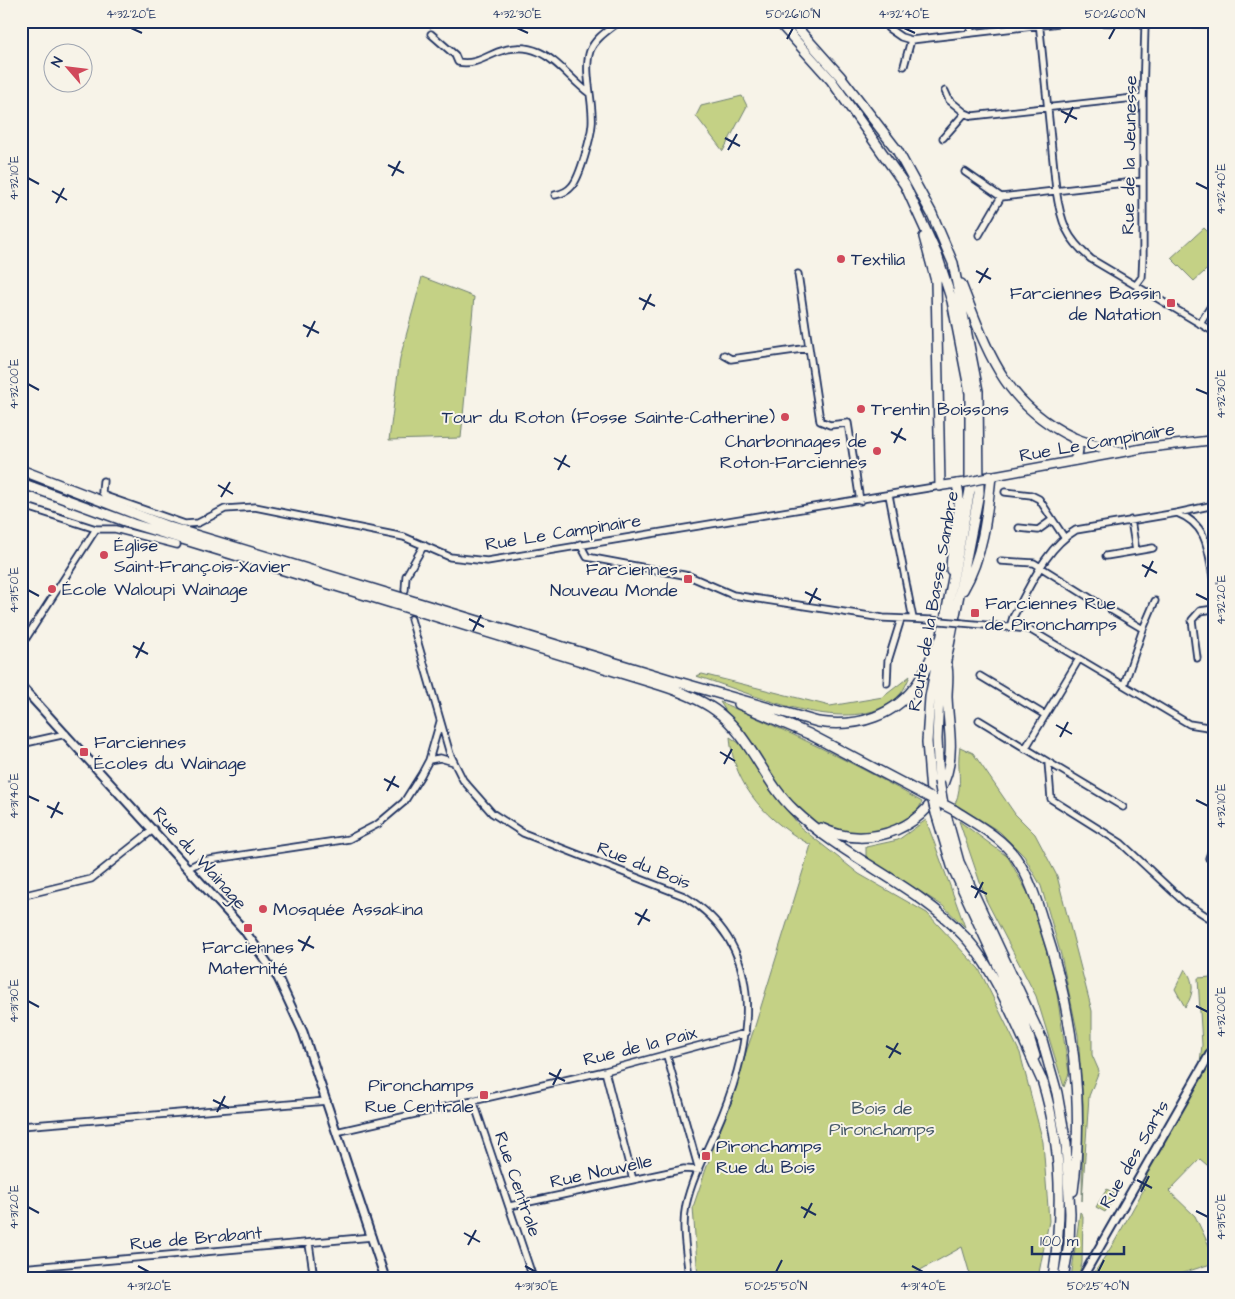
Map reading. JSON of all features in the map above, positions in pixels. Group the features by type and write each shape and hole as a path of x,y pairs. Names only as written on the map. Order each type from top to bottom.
{"highway":[{"name":"Route de la Basse Sambre","path":"778,21 831,80 886,155 905,185 936,255 952,301 970,392 970,490 929,705 927,793 936,813 952,866 1025,1024 1044,1086 1057,1148 1060,1208 1055,1266 1052,1278"},
{"name":"Route de la Basse Sambre","path":"791,21 840,76 897,150 932,214 953,263 978,391 980,493 946,656 937,721 939,781 959,862 1042,1040 1057,1093 1066,1144 1070,1213 1069,1244 1063,1278"},
{"path":"916,208 936,281 940,486"},
{"path":"953,263 984,342 1005,382 1034,413 1075,440 1078,447 1078,454 1075,460"},
{"path":"1069,435 1118,452"},
{"path":"21,470 170,527 818,722 842,724 862,722 893,708 912,692 919,682 942,636"},
{"path":"959,597 971,576 981,544 987,516 989,477"},
{"path":"21,482 133,524 660,685 704,702 728,720 780,796 807,822 933,908 965,936 987,966 1044,1086"},
{"path":"952,586 951,553 957,522 960,484"},
{"path":"807,822 842,836 871,837 901,829 926,810 944,781 951,751 946,656"},
{"path":"697,687 809,734 927,793 989,832 1016,857 1030,884 1053,954 1070,1030 1075,1078 1075,1173 1070,1213"},
{"path":"1068,1278 1069,1244"}],"main road":[{"name":"Rue Le Campinaire","path":"940,486 960,484 1118,452 1214,440"}],"street":[{"path":"555,195 563,193 572,186 586,150 592,123 589,93 590,52 595,42 620,21"},
{"path":"969,21 971,32"},
{"path":"888,28 901,37 911,40 1068,22 1214,24"},
{"path":"1039,24 1060,217 1074,243 1091,259 1214,332"},
{"name":"Rue de la Jeunesse","path":"1136,285 1142,277 1145,24"},
{"path":"431,34 455,55 458,62 475,63 499,51 515,48 546,54 589,93"},
{"path":"904,66 911,40"},
{"path":"945,91 949,100 965,113 972,116 1143,97"},
{"path":"943,138 965,113"},
{"path":"965,172 1001,197 1143,181"},
{"path":"979,235 1001,197"},
{"path":"798,274 820,421 830,426 848,423 860,501"},
{"path":"1200,324 1214,301"},
{"path":"724,355 731,359 809,348"},
{"name":"Rue Le Campinaire","path":"103,481 102,492 105,496 185,524 198,522 225,509 255,507 374,530 424,545 450,557 487,561 580,544 860,501 940,486"},
{"path":"1005,492 1031,495 1039,499 1064,537"},
{"path":"889,495 913,618"},
{"path":"21,505 96,529 115,530 177,545"},
{"path":"1010,627 1013,617 1041,568 1064,537 1076,530 1214,505"},
{"path":"1177,513 1188,517 1198,525 1205,539 1214,582"},
{"path":"1019,528 1038,530 1052,520"},
{"path":"1130,520 1136,551"},
{"path":"21,646 96,529"},
{"path":"580,544 587,557 689,576 733,595 854,614 1029,629 1189,724 1214,728"},
{"path":"405,590 406,576 424,545"},
{"path":"1106,556 1153,548"},
{"path":"1001,560 1034,563 1098,602"},
{"path":"1124,685 1143,629 1155,601"},
{"path":"1197,658 1192,620 1200,611 1214,609"},
{"path":"1111,610 1143,629"},
{"name":"Rue du Bois","path":"411,618 440,722 454,762 463,780 478,798 508,825 523,833 684,896 707,912 726,933 742,967 746,985 746,1034 732,1088 686,1206 689,1278"},
{"path":"887,683 888,661 901,619"},
{"path":"1025,749 1079,659"},
{"path":"980,676 1046,715"},
{"name":"Rue du Wainage","path":"21,686 154,829 244,930 278,978 304,1032 385,1278"},
{"path":"979,720 1123,807"},
{"path":"188,868 202,861 348,838 378,824 404,802 429,760 440,722"},
{"path":"21,744 66,734"},
{"path":"429,760 440,758 454,762"},
{"path":"1048,762 1050,799 1121,843 1183,901 1214,921"},
{"path":"21,896 92,879 154,829"},
{"path":"1211,859 1214,844"},
{"name":"Rue de la Paix","path":"336,1132 605,1071 746,1034"},
{"name":"Rue des Sarts","path":"1082,1278 1214,1047"},
{"path":"667,1056 699,1170"},
{"path":"605,1071 633,1180"},
{"name":"Rue Centrale","path":"473,1100 533,1278"},
{"path":"21,1126 327,1101"},
{"name":"Rue Nouvelle","path":"510,1206 684,1169 699,1170"},
{"name":"Rue de Brabant","path":"21,1268 372,1238"},
{"path":"309,1244 314,1278"}],"green space":[{"path":"742,96 747,106 723,151 696,116 701,106"},
{"path":"1204,228 1214,238 1214,263 1194,281 1171,258"},
{"path":"422,277 474,297 461,438 389,440 400,358"},
{"path":"702,674 830,706 883,697 910,676 901,693 893,701 872,711 849,715 823,714 769,701 696,676"},
{"path":"720,702 823,749 922,802 915,816 882,833 848,832 816,825 774,784"},
{"name":"Bois de Pironchamps","path":"730,737 739,743 800,827 859,874 927,913 979,969 1020,1053 1043,1142 1049,1221 1038,1278 971,1278 962,1247 906,1278 698,1278 693,1207 755,1026 811,845 781,826 756,801 738,771"},
{"path":"960,747 973,753 1015,814 1035,834 1057,876 1092,1011 1092,1055 1099,1071 1089,1096 1082,1201 1083,1103 1078,1035 1061,955 1041,886 1024,856 1000,832 955,804 959,789"},
{"path":"926,820 965,927 943,906 866,857 866,847 898,840"},
{"path":"959,821 1008,857 1030,897 1054,975 1069,1073 1064,1087 1036,996 986,900"},
{"path":"1185,969 1192,983 1192,993 1185,1007 1175,989"},
{"path":"1198,978 1214,978 1214,1171 1200,1159 1169,1191 1195,1216 1214,1256 1214,1263 1167,1278 1091,1278 1115,1241 1144,1189 1138,1186 1198,1079 1202,1045"},
{"path":"1107,1189 1116,1195 1105,1212 1096,1207"},
{"path":"1080,1212 1083,1216 1082,1263 1078,1278 1071,1278"}],"place":[{"name":"Textilia","path":"841,259"},
{"name":"Farciennes Bassin de Natation","path":"1171,303"},
{"name":"Trentin Boissons","path":"861,409"},
{"name":"Tour du Roton (Fosse Sainte-Catherine)","path":"785,417"},
{"name":"Charbonnages de Roton-Farciennes","path":"877,451"},
{"name":"Église Saint-François-Xavier","path":"104,555"},
{"name":"Farciennes Nouveau Monde","path":"688,579"},
{"name":"École Waloupi Wainage","path":"52,589"},
{"name":"Farciennes Rue de Pironchamps","path":"975,613"},
{"name":"Farciennes Écoles du Wainage","path":"84,752"},
{"name":"Mosquée Assakina","path":"263,909"},
{"name":"Farciennes Maternité","path":"248,928"},
{"name":"Pironchamps Rue Centrale","path":"484,1095"},
{"name":"Pironchamps Rue du Bois","path":"706,1156"}]}
